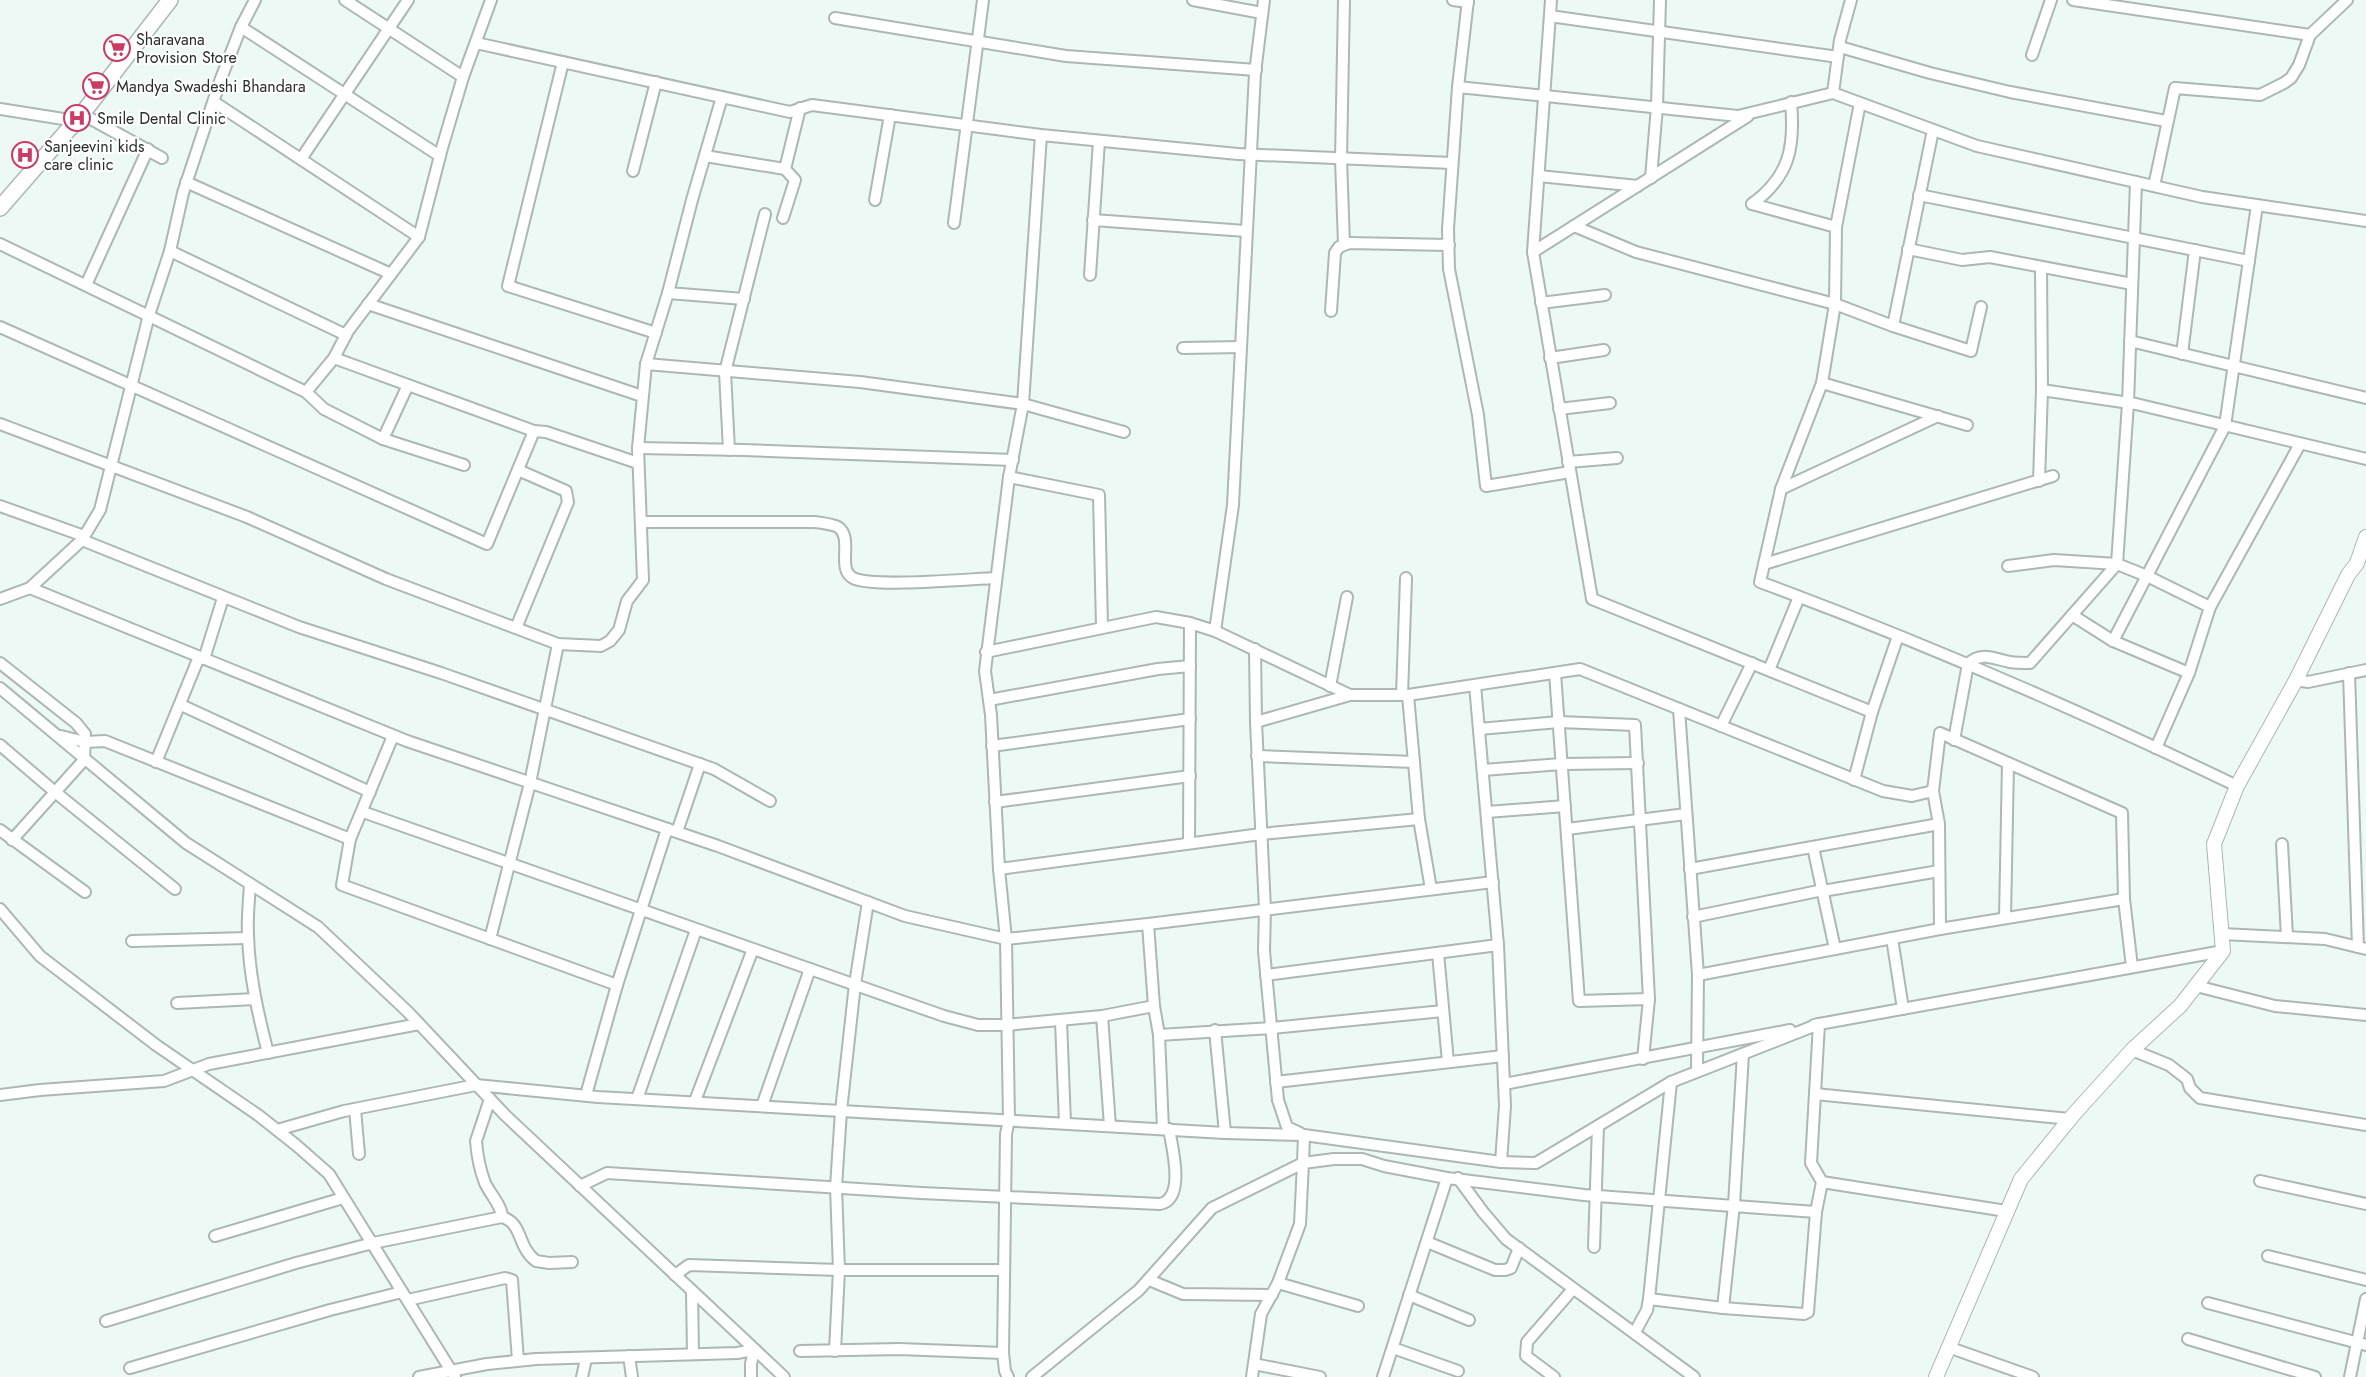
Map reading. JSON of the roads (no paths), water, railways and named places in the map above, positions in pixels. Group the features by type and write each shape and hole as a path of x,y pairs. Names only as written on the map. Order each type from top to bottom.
{"main road":[{"path":"0,208 79,118 170,0"}],"street":[{"path":"0,599 30,588 83,538 100,510 149,315 170,251 186,182 241,27 255,0"},
{"path":"345,0 463,77"},
{"path":"301,159 408,0"},
{"path":"306,392 334,358 346,335 419,237 463,77 491,0"},
{"path":"954,223 983,0"},
{"path":"1193,0 1262,13"},
{"path":"1215,631 1233,505 1250,154 1264,0"},
{"path":"1344,0 1341,159 1344,244"},
{"path":"1453,0 1468,1 1452,164 1449,269 1478,415 1486,486 1617,458"},
{"path":"1551,0 1533,252 1592,599 1872,712"},
{"path":"1651,178 1657,106 1660,0"},
{"path":"1833,93 1839,52 1851,0"},
{"path":"2032,55 2051,0"},
{"path":"2073,0 2310,35"},
{"path":"2154,186 2166,121 2175,88 2260,95 2284,83 2291,78 2299,65 2310,35 2347,0"},
{"path":"1550,15 1839,52 2010,92 2166,121"},
{"path":"835,18 1066,56 1256,70"},
{"path":"241,27 440,156"},
{"path":"477,43 790,112 812,105 1099,141 1250,154 1452,164"},
{"path":"563,62 508,286 656,333"},
{"path":"633,171 656,82"},
{"path":"1458,87 1738,116 1833,93 1977,146 2202,197 2366,221"},
{"path":"0,424 247,517 386,579 558,644 601,646 619,630 627,601 643,580 638,448 646,364 722,97"},
{"path":"214,102 419,237"},
{"path":"1791,102 1794,132 1782,174 1769,191 1752,204 1836,227"},
{"path":"1860,104 1836,227 1835,304 1821,383 1781,489 1760,582 1968,664 2237,786"},
{"path":"785,169 800,108"},
{"path":"0,109 79,118 148,149 162,158"},
{"path":"1533,252 1756,111"},
{"path":"876,200 890,115"},
{"path":"1893,326 1933,130"},
{"path":"1008,1377 1003,1353 1006,1134 1009,1119 1006,939 999,869 989,699 985,671 1008,477 1023,405 1041,135"},
{"path":"1090,275 1099,141"},
{"path":"86,285 148,149"},
{"path":"705,156 785,169 795,180 783,218"},
{"path":"1539,176 1638,186"},
{"path":"186,182 391,274"},
{"path":"1954,740 1968,664 1973,659 1990,656 2010,662 2030,663 2117,564 2128,403 2136,182"},
{"path":"1919,195 2249,261"},
{"path":"2113,641 2225,426 2257,205"},
{"path":"729,450 725,372 765,214"},
{"path":"1093,220 1246,231"},
{"path":"1574,226 1636,252 1835,304 1893,326 1971,351 1981,306"},
{"path":"0,244 306,392 324,410 383,439 464,465"},
{"path":"1331,311 1335,252 1344,244 1449,245"},
{"path":"1908,249 1962,260 1990,257 2132,284"},
{"path":"2182,354 2195,250"},
{"path":"170,251 346,335"},
{"path":"2039,481 2042,390 2041,267"},
{"path":"668,293 744,299"},
{"path":"1541,303 1605,295"},
{"path":"368,304 642,396"},
{"path":"0,327 488,544 534,431"},
{"path":"2130,341 2234,368 2366,398"},
{"path":"1183,348 1241,347"},
{"path":"1550,358 1604,350"},
{"path":"334,358 534,431 546,432 638,463"},
{"path":"646,364 860,382 1023,405 1124,432"},
{"path":"1821,383 1967,425"},
{"path":"383,439 408,385"},
{"path":"2042,390 2128,403 2366,459"},
{"path":"1559,410 1610,403"},
{"path":"1781,489 1938,416"},
{"path":"2156,748 2189,674 2211,607 2300,444"},
{"path":"638,448 1013,460"},
{"path":"516,628 568,502 566,491 518,470"},
{"path":"1764,564 2053,476"},
{"path":"1008,477 1099,495 1102,627"},
{"path":"0,506 299,627 441,673 714,769 770,801"},
{"path":"642,522 815,522 837,526 842,532 848,573 853,578 876,583 996,578"},
{"path":"1936,1377 2021,1179 2070,1119 2132,1050 2180,1006 2223,951 2214,844 2237,786 2296,680 2348,575 2361,560 2366,537"},
{"path":"2008,566 2054,560 2117,564 2211,607"},
{"path":"1406,578 1405,695 1419,819 1431,889"},
{"path":"30,588 393,736 672,830 905,916 1006,939 1493,882"},
{"path":"1330,686 1347,597"},
{"path":"1769,670 1799,597"},
{"path":"156,762 202,658 223,598"},
{"path":"2072,615 2113,641 2189,674"},
{"path":"986,651 1156,617 1190,623 1215,631 1350,695"},
{"path":"1190,623 1190,843"},
{"path":"1854,780 1872,712 1898,636"},
{"path":"490,939 531,783 558,644"},
{"path":"1255,649 1257,756 1265,909 1264,951 1276,1082 1278,1100 1287,1127 1304,1135"},
{"path":"0,663 76,723 85,734 84,760 12,840"},
{"path":"1721,726 1752,663"},
{"path":"989,699 1158,669 1190,666"},
{"path":"1256,722 1350,695 1405,695 1580,669 1883,791 1912,796 1933,791"},
{"path":"2296,680 2308,682 2366,670"},
{"path":"1556,673 1579,1001 1649,999"},
{"path":"2222,934 2325,939 2362,948 2349,673"},
{"path":"1475,685 1498,945 1505,1106 1501,1162"},
{"path":"0,688 186,843 318,927 419,1024 476,1085 580,1186 784,1377"},
{"path":"181,705 370,792"},
{"path":"1679,709 1698,975 1697,1071"},
{"path":"992,746 1190,719"},
{"path":"1479,729 1559,722 1635,725 1649,999 1643,1059"},
{"path":"1940,929 1939,824 1933,791 1940,734 2122,813 2124,899 2132,967"},
{"path":"57,735 85,742 105,741 351,839"},
{"path":"393,736 351,839 342,885 617,985"},
{"path":"0,745 175,889"},
{"path":"1257,756 1414,762"},
{"path":"1483,770 1562,764 1638,763"},
{"path":"2005,918 2008,763"},
{"path":"586,1095 617,985 641,911 700,764"},
{"path":"995,802 1190,776"},
{"path":"1486,812 1565,806"},
{"path":"363,812 944,1016 978,1025 1061,1021 1154,1006"},
{"path":"1567,830 1686,814"},
{"path":"999,869 1261,834 1419,819"},
{"path":"1690,869 1939,824"},
{"path":"0,830 85,892"},
{"path":"2282,844 2287,938"},
{"path":"1813,847 1835,949"},
{"path":"1694,917 1823,890 1939,871"},
{"path":"250,884 248,938 255,999 268,1053"},
{"path":"1698,975 1940,929 2124,899"},
{"path":"835,1351 838,1270 836,1187 841,1111 855,984 868,902"},
{"path":"0,909 40,956 192,1071 277,1130 329,1174 453,1374"},
{"path":"580,1186 607,1173 1108,1203 1166,1203 1172,1197 1176,1167 1166,1129 1148,924"},
{"path":"637,1098 696,930"},
{"path":"132,940 248,938"},
{"path":"1892,938 1903,1009"},
{"path":"1266,975 1498,945"},
{"path":"695,1101 753,949"},
{"path":"1504,1084 2223,951"},
{"path":"1438,953 1448,1062"},
{"path":"762,1106 810,969"},
{"path":"2196,986 2275,1006 2366,1015"},
{"path":"177,1003 255,999"},
{"path":"1159,1035 1272,1028 1443,1011"},
{"path":"1102,1016 1110,1125"},
{"path":"1061,1021 1065,1123"},
{"path":"0,1095 164,1081 208,1064 419,1024"},
{"path":"277,1130 355,1109 476,1085 586,1095 841,1111 1225,1133 1304,1135 1501,1162 1536,1164 1671,1082 1819,1024"},
{"path":"1649,1299 1723,1308 1807,1312 1816,1212 1822,1182 1811,1162 1819,1024"},
{"path":"1215,1030 1225,1133"},
{"path":"2132,1050 2169,1065 2187,1079 2190,1088 2200,1098 2366,1125"},
{"path":"1723,1308 1734,1205 1743,1054"},
{"path":"1276,1082 1503,1056"},
{"path":"1635,1332 1647,1310 1649,1299 1671,1082"},
{"path":"1815,1094 2070,1119"},
{"path":"490,1099 476,1141 476,1148 485,1183 502,1211 502,1217"},
{"path":"355,1109 359,1154"},
{"path":"1594,1247 1598,1125"},
{"path":"1252,1377 1261,1314 1278,1283 1300,1224 1304,1135"},
{"path":"1032,1377 1139,1290 1212,1208 1303,1163 1334,1159 1362,1160 1453,1178 1596,1196 1816,1212"},
{"path":"1383,1377 1427,1242 1453,1178"},
{"path":"1453,1178 1496,1228 1520,1248 1694,1377"},
{"path":"2260,1181 2366,1204"},
{"path":"1822,1182 2006,1211"},
{"path":"215,1236 344,1198"},
{"path":"106,1321 296,1263 373,1243 502,1217 511,1220 520,1241 536,1261 572,1262"},
{"path":"1427,1242 1495,1270 1511,1268 1520,1248"},
{"path":"2268,1256 2366,1280"},
{"path":"675,1275 689,1265 838,1270 1004,1270"},
{"path":"130,1368 330,1310 504,1278 510,1278 518,1360"},
{"path":"1149,1280 1183,1294 1272,1295"},
{"path":"1278,1283 1358,1306"},
{"path":"1554,1377 1526,1356 1527,1342 1574,1289"},
{"path":"692,1291 693,1354"},
{"path":"1409,1295 1469,1320"},
{"path":"2350,1377 2361,1344 2366,1299"},
{"path":"2208,1303 2361,1344"},
{"path":"2188,1339 2315,1377"},
{"path":"1948,1347 2033,1377"},
{"path":"1393,1348 1458,1371"},
{"path":"800,1351 899,1349 1003,1353"},
{"path":"419,1377 453,1374 518,1360 737,1353 754,1350"},
{"path":"751,1377 754,1350"},
{"path":"629,1356 632,1377"},
{"path":"582,1377 586,1359"},
{"path":"1254,1364 1320,1377"}],"place":[{"name":"Sharavana Provision Store","path":"117,48"},
{"name":"Mandya Swadeshi Bhandara","path":"96,86"},
{"name":"Smile Dental Clinic","path":"77,118"},
{"name":"Sanjeevini kids care clinic","path":"25,155"}]}
